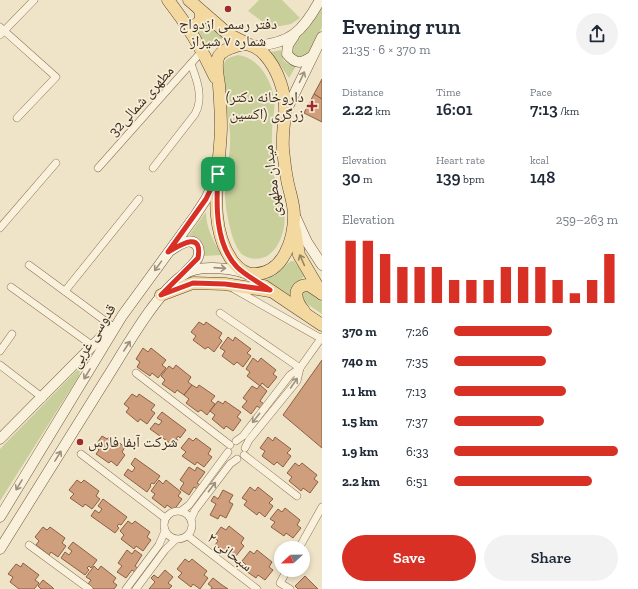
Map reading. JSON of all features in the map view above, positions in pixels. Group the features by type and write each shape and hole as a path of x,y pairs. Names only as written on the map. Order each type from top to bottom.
{"main road":[{"path":"168,0 188,26 203,50 218,84"},
{"path":"311,57 302,63 292,60 287,54 288,45 295,34 307,22 320,0"},
{"path":"188,26 194,26 200,22 202,16 195,3"},
{"name":"میدان مطهری","path":"195,3 228,34 251,45 269,60 276,72 284,95 285,112 283,146 294,215 288,248 280,262 263,273 245,273"},
{"path":"295,34 274,43 232,47 218,57 216,67 221,129 216,197 221,232 230,258 245,273 322,325"},
{"path":"285,112 322,37"},
{"name":"قدوسی غربی","path":"0,517 122,316 206,199 218,174"},
{"path":"294,215 307,242 322,265"},
{"path":"294,215 299,255 322,294"},
{"path":"0,549 124,350 161,295 184,274 198,258 199,250 197,245 188,241 168,252"},
{"path":"184,274 217,268 245,273"},
{"path":"161,295 193,283 225,284 270,290"},
{"path":"310,318 299,305 296,298 297,291 303,285 309,285 322,294"},
{"path":"0,439 43,398 122,316"}],"street":[{"path":"16,118 56,77 1,31 34,0"},
{"name":"32مطهرى شمالى","path":"98,168 203,50"},
{"path":"153,168 197,111 200,98 198,84 192,64"},
{"path":"0,228 56,164"},
{"path":"65,291 139,199"},
{"path":"29,265 112,326"},
{"path":"225,284 322,338 300,368 297,380 249,440 244,451 230,464 195,510 191,519 192,528 188,536 180,540 175,540 167,535 164,527 165,518 172,512 181,511 189,505 233,443 243,436 290,374 300,368"},
{"path":"11,288 94,346"},
{"path":"220,313 300,368"},
{"path":"0,351 12,334"},
{"path":"0,365 43,398"},
{"path":"136,373 233,443 240,442 244,451 297,496"},
{"path":"270,400 277,405"},
{"path":"228,452 236,459"},
{"path":"81,454 165,518"},
{"path":"303,541 321,510"},
{"path":"181,511 185,512 191,519"},
{"path":"126,589 159,545 165,531"},
{"name":"سبحانی ۲","path":"188,536 257,589"},
{"path":"136,589 165,550 175,540"},
{"path":"29,545 89,589"},
{"path":"283,577 280,583 290,589"}],"green space":[{"path":"259,0 282,0 300,18 291,24 271,28 248,11"},
{"path":"322,8 322,27 310,52 303,59 292,56 290,48"},
{"path":"205,21 223,38 208,49 195,30"},
{"path":"281,50 283,59 287,63 296,66 289,78 271,52"},
{"path":"238,55 252,60 258,65 267,77 273,92 274,109 272,136 274,176 285,218 283,232 277,246 268,255 259,259 244,256 237,247 229,224 225,200 230,133 223,70 226,60"},
{"path":"206,212 207,224 211,235 222,255 204,256 204,248 200,239 189,235"},
{"path":"291,261 294,261 305,276 297,282 291,298 266,280"},
{"path":"310,290 322,302 322,314 309,305 302,296 302,292"},
{"path":"81,366 79,376 0,501 0,449"}],"building":[{"path":"322,79 322,99 314,94"},
{"path":"314,94 322,99 322,122 304,113"},
{"path":"199,322 204,325 206,322 222,333 219,338 222,341 214,352 208,347 205,349 193,340 196,336 191,332"},
{"path":"228,337 233,341 235,337 251,349 247,353 251,356 243,367 237,362 234,365 222,356 225,351 220,348"},
{"path":"143,348 148,352 151,348 166,360 162,365 166,368 158,378 152,373 150,376 137,367 140,362 136,359"},
{"path":"253,358 258,362 261,358 276,370 273,374 277,377 268,388 262,383 260,386 247,376 250,372 246,369"},
{"path":"322,360 322,448 283,415"},
{"path":"176,365 191,377 188,382 192,385 184,395 177,390 175,393 162,384 165,380 161,376 169,366 173,369"},
{"path":"192,385 197,388 199,385 215,396 211,401 215,404 207,415 201,410 198,412 186,403 189,399 184,395"},
{"path":"260,385 267,391 260,401 264,404 261,409 257,406 251,414 242,407 247,401 243,398 252,386 257,389"},
{"path":"132,394 137,397 139,394 155,405 151,410 155,413 147,424 140,419 138,422 126,412 129,408 124,404"},
{"path":"218,401 223,404 225,401 241,412 237,417 241,420 233,431 226,426 224,429 212,419 215,415 210,411"},
{"path":"162,412 186,430 180,438 178,436 176,439 178,440 174,446 150,429 155,423 159,425 162,421 157,418"},
{"path":"102,436 107,439 110,436 125,447 122,452 125,455 117,466 111,461 109,463 96,454 99,450 95,446"},
{"path":"268,437 273,441 275,437 291,449 287,453 291,456 283,467 277,462 274,465 262,456 265,451 260,448"},
{"path":"189,438 193,441 196,438 211,449 208,454 212,457 204,467 197,462 195,465 182,456 186,452 181,448"},
{"path":"135,458 160,476 154,484 152,483 150,485 151,486 147,492 124,475 128,469 132,472 135,468 131,464"},
{"path":"295,463 299,466 302,463 317,475 314,479 318,482 310,493 303,488 301,491 289,481 292,477 287,473"},
{"path":"189,467 195,471 197,467 205,472 197,483 202,486 199,490 194,487 189,495 180,489 184,483 180,480"},
{"path":"77,480 81,483 84,480 99,491 96,496 100,499 92,509 85,504 83,507 70,498 74,494 69,490"},
{"path":"159,480 163,484 166,480 181,492 178,496 182,499 174,510 167,505 165,508 152,498 155,494 151,491"},
{"path":"250,487 255,491 258,487 273,499 269,503 273,506 265,517 259,512 257,515 244,505 247,501 242,498"},
{"path":"223,490 233,495 229,502 233,504 226,518 220,515 218,519 210,515 216,504 211,501 214,496 218,499"},
{"path":"103,499 127,517 121,525 119,524 117,526 119,528 115,533 91,516 95,510 99,513 102,509 98,506"},
{"path":"285,508 300,520 297,525 301,528 293,538 286,533 284,536 271,527 275,522 270,519 278,509 282,512"},
{"path":"128,521 132,524 135,521 150,532 147,537 151,540 143,551 136,546 134,549 121,539 124,535 120,531"},
{"path":"229,526 244,538 241,543 244,546 236,556 230,551 228,554 215,545 218,541 214,537 221,527 226,530"},
{"path":"43,527 47,530 50,527 65,538 62,543 66,546 58,557 51,552 49,555 36,545 39,541 35,537"},
{"path":"73,542 97,560 91,568 89,566 87,568 89,570 85,575 61,558 65,552 69,555 72,551 68,548"},
{"path":"127,550 132,554 135,550 142,555 135,566 139,569 136,573 132,570 126,578 117,572 122,566 118,563"},
{"path":"257,550 272,562 269,567 273,570 265,580 258,575 256,578 243,569 246,565 242,561 250,551 254,554"},
{"path":"185,559 189,562 192,559 207,571 204,575 208,578 200,589 193,584 191,587 178,577 182,573 177,569"},
{"path":"23,563 39,575 35,580 39,583 34,589 19,589 10,582 13,577 8,574 16,564 21,567"},
{"path":"94,566 98,570 101,566 116,578 113,582 117,585 114,589 94,589 88,584 91,580 86,577"},
{"path":"165,570 173,577 168,583 172,586 169,589 149,589 155,582 151,578 154,575 158,578"},
{"path":"304,577 306,577 318,589 298,589 295,586"},
{"path":"213,578 228,589 211,589 212,587 208,584"},
{"path":"43,580 54,589 41,589 38,586"}],"place":[{"name":"دفتر رسمی ازدواج شماره ۷ شیراز","path":"228,9"},
{"name":"(داروخانه دکتر زرگری (اکسین","path":"312,106"},
{"name":"شرکت آبفا فارس","path":"80,442"}],"route":[{"path":"218,174 216,197 218,220 225,247 230,258 238,267 270,290 225,284 193,283 161,295 184,274 198,258 199,250 197,245 188,241 168,252 206,199 218,174"}]}
